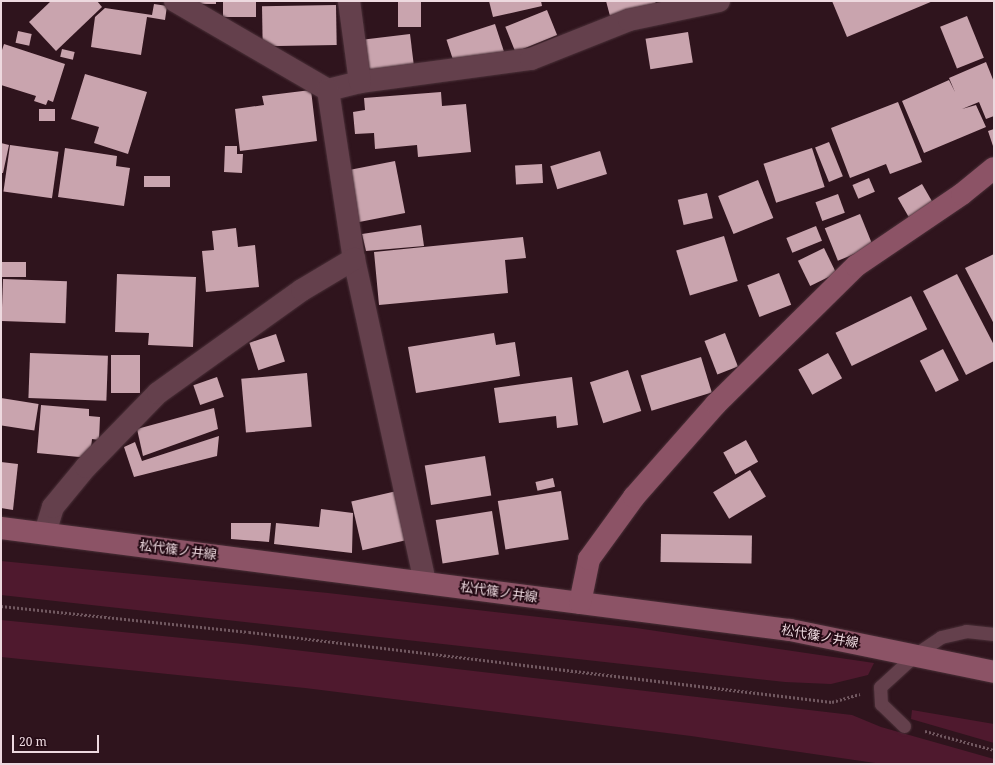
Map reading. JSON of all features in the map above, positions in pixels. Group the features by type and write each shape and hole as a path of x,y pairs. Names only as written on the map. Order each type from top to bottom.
{"main road":[{"path":"580,604 589,559 634,497 716,404 856,266 962,194 994,168"},
{"name":"松代篠ノ井線","path":"1,528 790,630 916,654 994,672"}],"street":[{"path":"175,1 328,90 360,82 531,59 629,20 719,1"},
{"path":"349,1 360,82"},
{"path":"328,90 354,259 425,582"},
{"path":"46,533 52,507 86,467 158,393 302,290 354,259"}],"lane":[{"path":"904,726 881,704 880,687 916,654 941,637 951,633 966,631 994,634"}],"path":[{"path":"1,606 257,633 832,702 880,687"},
{"path":"904,726 994,750"}],"shaded area":[{"path":"1,561 328,593 636,628 874,663 868,675 831,684 785,682 1,595"},
{"path":"1,620 243,644 852,715 881,727 994,759 994,764 882,764 691,736 305,688 1,657"},
{"path":"912,710 994,724 994,743 911,719"}],"building":[{"path":"51,1 97,1 102,7 56,51 29,22"},
{"path":"189,1 216,1 216,4 189,4"},
{"path":"223,1 256,1 256,17 223,17"},
{"path":"398,1 421,1 421,27 398,27"},
{"path":"489,1 541,1 542,6 493,17"},
{"path":"606,1 655,1 656,4 610,16"},
{"path":"832,1 933,1 847,37"},
{"path":"154,4 167,6 165,20 147,17 141,55 91,47 95,17 105,8 152,15"},
{"path":"336,5 337,45 263,46 262,6"},
{"path":"547,10 557,35 515,52 505,27"},
{"path":"967,16 984,58 957,69 940,27"},
{"path":"495,24 504,52 455,67 446,40"},
{"path":"18,31 32,34 29,46 16,43"},
{"path":"688,32 693,63 650,69 646,39"},
{"path":"410,34 414,65 368,70 364,40"},
{"path":"4,44 65,64 53,102 48,100 46,105 34,101 36,96 1,85 1,53"},
{"path":"62,49 75,52 73,60 60,57"},
{"path":"986,62 994,82 994,116 986,119 979,102 962,109 976,105 986,127 924,153 902,101 949,80 955,92 949,78"},
{"path":"85,74 147,92 128,154 94,143 99,127 71,119"},
{"path":"311,90 317,141 240,151 235,109 264,105 262,96"},
{"path":"441,92 442,106 466,104 471,152 418,157 417,145 375,149 374,133 355,134 353,112 365,110 364,98"},
{"path":"898,102 922,162 890,174 886,164 850,178 831,128"},
{"path":"39,109 55,109 55,121 39,121"},
{"path":"994,129 994,149 988,131"},
{"path":"829,142 843,176 829,182 815,148"},
{"path":"1,143 9,145 3,173 1,173"},
{"path":"10,145 59,152 52,198 3,192"},
{"path":"225,146 237,146 237,154 243,154 242,173 224,172"},
{"path":"65,148 117,156 116,166 130,168 124,206 58,197"},
{"path":"812,148 825,187 776,203 763,164"},
{"path":"600,151 607,174 557,189 550,166"},
{"path":"395,161 405,213 358,222 348,170"},
{"path":"542,164 543,183 516,184 515,165"},
{"path":"144,176 170,176 170,187 144,187"},
{"path":"869,178 875,192 858,199 852,185"},
{"path":"758,180 773,218 733,234 718,196"},
{"path":"922,184 933,203 909,217 898,198"},
{"path":"707,193 713,218 684,225 678,200"},
{"path":"838,194 845,213 822,221 815,202"},
{"path":"860,214 873,246 838,261 825,228"},
{"path":"421,225 424,246 366,251 362,234"},
{"path":"816,226 822,241 792,253 786,238"},
{"path":"236,228 238,247 255,245 259,287 206,292 202,251 214,250 212,231"},
{"path":"724,236 738,281 690,296 676,251"},
{"path":"523,237 526,258 505,260 508,293 379,305 374,252"},
{"path":"824,248 836,273 810,286 798,261"},
{"path":"994,254 994,324 965,268"},
{"path":"1,262 26,262 26,277 1,277"},
{"path":"779,273 791,305 759,317 747,285"},
{"path":"117,274 196,277 193,347 148,345 149,333 115,332"},
{"path":"957,274 994,345 994,361 966,375 923,291"},
{"path":"3,279 67,281 65,323 2,321"},
{"path":"911,296 927,329 852,366 836,333"},
{"path":"494,333 496,345 515,342 520,376 416,393 408,347"},
{"path":"725,333 738,367 717,374 704,341"},
{"path":"276,334 285,362 258,370 249,343"},
{"path":"943,349 959,380 936,392 920,361"},
{"path":"30,353 108,356 106,401 28,398"},
{"path":"828,353 842,378 812,395 798,369"},
{"path":"111,355 140,355 140,393 111,393"},
{"path":"701,357 712,392 652,411 641,375"},
{"path":"628,370 641,411 603,423 590,382"},
{"path":"307,373 312,427 246,433 241,379"},
{"path":"217,377 224,397 200,405 193,385"},
{"path":"572,377 578,425 557,428 556,416 499,423 494,388"},
{"path":"1,398 39,404 34,431 1,425"},
{"path":"41,405 89,409 89,416 100,417 99,440 92,439 90,458 37,453"},
{"path":"214,408 218,429 143,456 137,429"},
{"path":"219,436 217,456 134,477 124,447 135,442 142,461"},
{"path":"746,440 758,462 735,474 723,453"},
{"path":"485,456 491,496 431,505 425,466"},
{"path":"1,462 18,464 13,510 1,508"},
{"path":"750,470 766,497 729,519 713,492"},
{"path":"553,478 555,487 537,491 535,482"},
{"path":"401,490 412,539 363,550 351,501"},
{"path":"561,491 569,539 505,549 498,501"},
{"path":"321,509 353,513 352,553 274,544 276,523 319,527"},
{"path":"492,511 499,554 443,563 436,520"},
{"path":"231,523 271,523 269,542 231,539"},
{"path":"661,534 752,536 751,564 661,562"}]}
